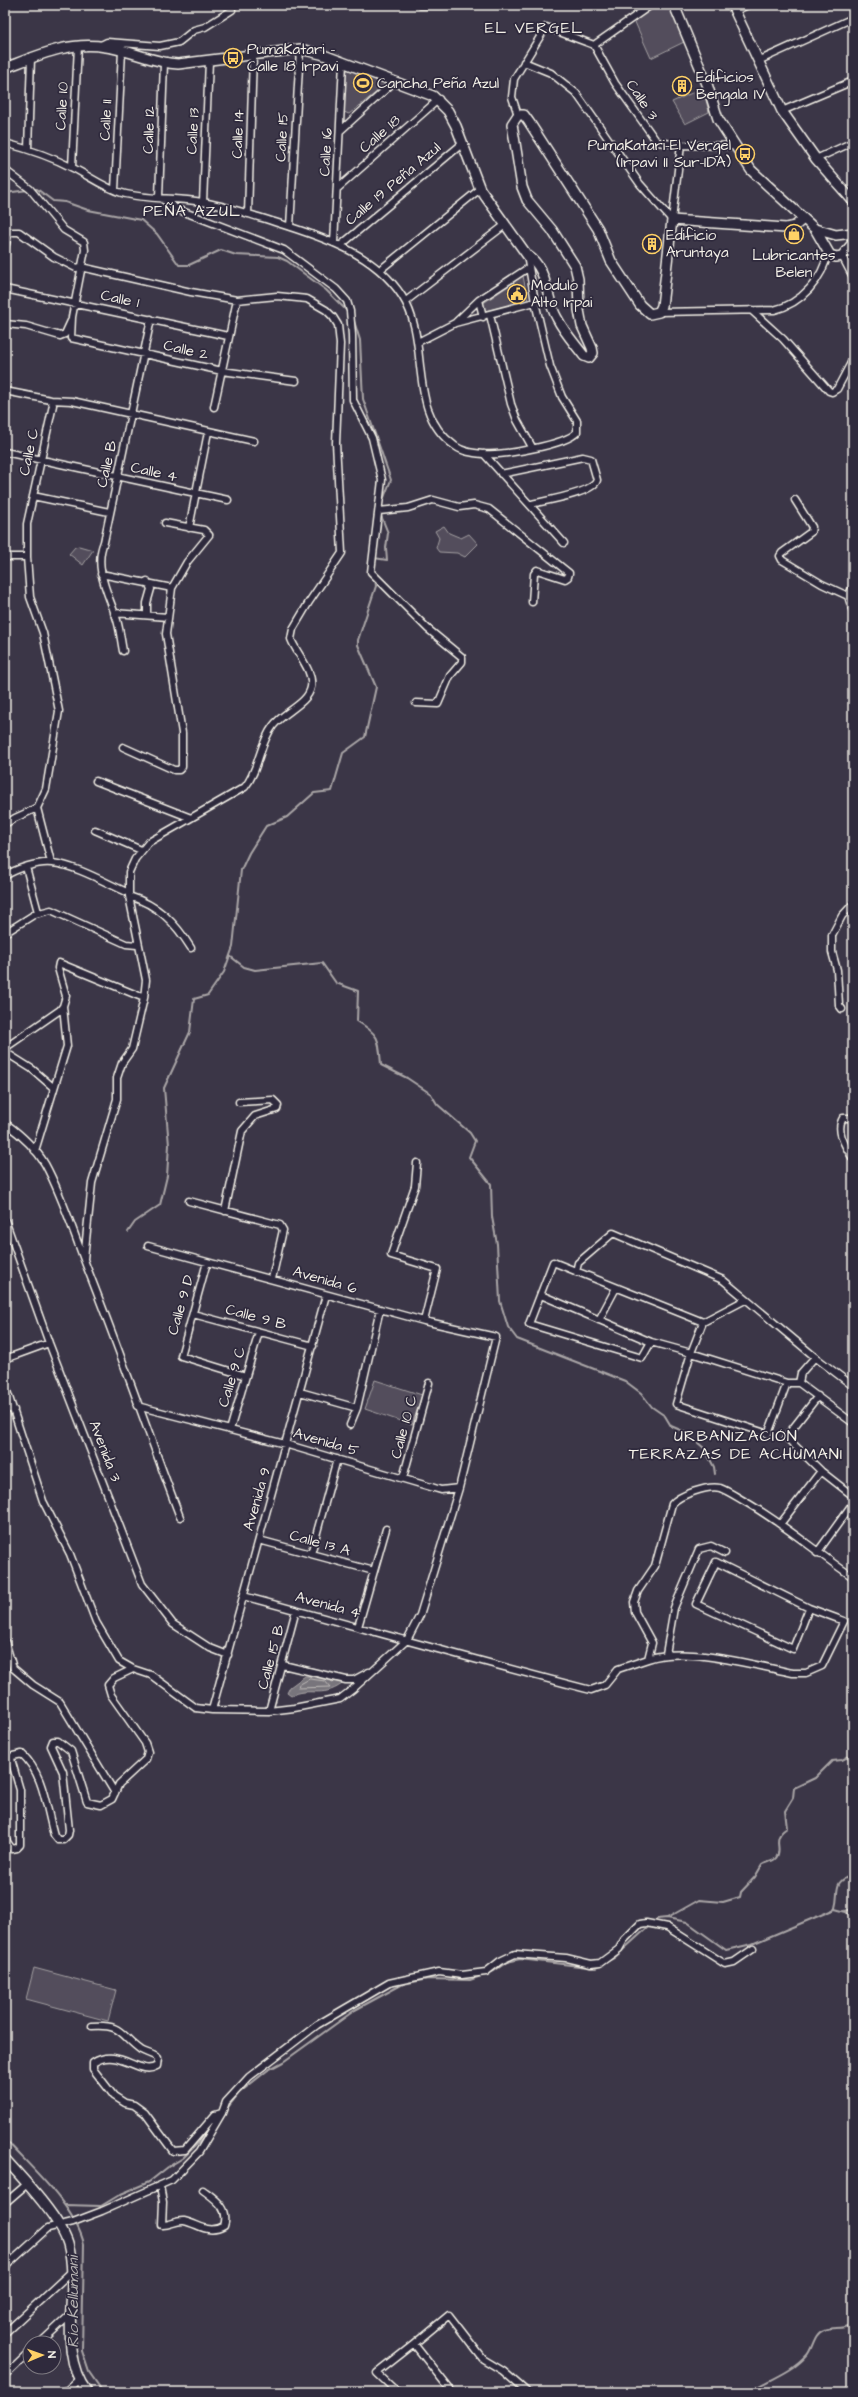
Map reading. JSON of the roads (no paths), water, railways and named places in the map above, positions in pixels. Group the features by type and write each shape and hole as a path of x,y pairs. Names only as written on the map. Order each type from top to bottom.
{"street":[{"path":"420,6 442,5"},
{"path":"518,115 512,98 514,79 546,27 594,45 651,5"},
{"path":"674,5 707,84 715,110 734,146 759,180 802,220 815,229 838,235 846,240 850,246 842,256"},
{"path":"748,5 733,8 782,111 816,159 853,200"},
{"path":"99,46 106,42 160,46 179,42 194,30 205,27 232,10"},
{"path":"758,61 853,18"},
{"name":"Calle 3","path":"594,45 615,83 652,139 662,144 734,146"},
{"path":"5,68 54,49 78,46 99,46 164,63 210,61 300,49 321,54 439,99 448,111 463,144 480,189 527,255 535,260 542,273 556,317 584,356 590,358 593,353 582,326 579,310 578,279 574,266 552,230 527,200 522,187 512,124 518,115"},
{"name":"Calle 10","path":"72,167 78,46"},
{"name":"Calle 15","path":"290,227 300,49"},
{"name":"Calle 11","path":"115,190 122,51"},
{"name":"Calle 14","path":"248,214 254,55"},
{"path":"28,149 31,58"},
{"name":"Calle 13","path":"203,202 210,61"},
{"path":"524,62 551,73 576,93 640,184 672,220 786,228 795,226 802,220"},
{"name":"Calle 12","path":"159,197 164,63"},
{"name":"Calle 16","path":"334,243 343,63"},
{"path":"340,131 395,81"},
{"path":"782,111 853,81"},
{"name":"Calle 18","path":"337,189 439,99"},
{"path":"518,115 524,115 598,229 611,261 646,312 654,314 659,312 774,310 787,307 810,289 826,265 827,250 830,238 838,235 853,233"},
{"path":"816,159 853,142"},
{"path":"5,143 28,149 72,167 123,194 203,202 290,227 341,245 380,270 394,283 406,301 418,342 420,379 431,419 446,439 464,451 484,454 562,441 574,436 578,426 556,385 535,302 527,255"},
{"name":"Calle 19 Peña Azul","path":"341,245 463,144"},
{"path":"659,312 662,306 681,145"},
{"path":"5,170 30,190 64,230 84,242 85,250 72,317 67,331 60,336 26,326 5,324"},
{"path":"380,270 480,189"},
{"path":"84,1259 92,1183 117,1099 119,1073 122,1063 132,1050 144,998 146,980 137,945 129,895 130,872 141,850 149,842 245,787 250,781 263,741 274,725 309,694 312,685 309,674 291,639 293,629 342,553 336,443 347,387 350,310 347,301 336,289 284,250 180,210 159,197"},
{"path":"406,301 505,225"},
{"path":"815,229 827,250 833,256 842,256"},
{"path":"5,248 6,236 11,230 19,232 59,260 76,268 81,267 191,292 237,300 260,297 294,297 307,299 326,310 333,317 340,334 347,387 372,438 381,474 382,487 371,572 428,629 462,656 462,662 454,669 444,687 438,704 416,703"},
{"path":"842,256 853,277"},
{"path":"455,323 479,300 528,268"},
{"name":"Calle 1","path":"5,289 228,336"},
{"path":"214,407 228,336 237,300"},
{"path":"479,300 487,316 511,404 517,420 532,447"},
{"path":"418,342 455,323 487,316 535,302"},
{"path":"751,310 778,334 829,391 832,392 837,389 853,359"},
{"name":"Calle 2","path":"72,317 71,338 222,371 296,381"},
{"name":"Calle B","path":"123,651 114,613 101,574 100,551 118,477 151,319"},
{"path":"5,390 51,400 72,401 254,441"},
{"name":"Calle C","path":"37,808 46,789 59,711 43,633 30,597 27,557 27,524 53,405 51,400"},
{"path":"188,528 208,432"},
{"name":"Calle 4","path":"5,452 228,500"},
{"path":"484,454 501,474 531,504 564,543"},
{"path":"501,474 583,457 591,459 597,480 592,487 581,492 531,504"},
{"path":"33,496 109,512"},
{"path":"379,511 408,508 433,500 459,506 474,505 489,509 569,573 568,577 565,579 537,570 534,574 532,602"},
{"path":"795,500 812,527 812,532 782,553 780,556 782,560 822,584 848,596"},
{"path":"123,747 174,770 179,770 182,767 182,733 166,634 172,588 187,562 209,536 206,530 165,523"},
{"path":"5,557 27,557"},
{"path":"101,574 147,581 172,588"},
{"path":"147,581 151,588 147,602 147,614"},
{"path":"853,587 848,596 853,612"},
{"path":"114,613 147,614 168,617"},
{"path":"96,781 191,818"},
{"path":"5,824 37,808 51,862"},
{"path":"95,830 141,850"},
{"path":"5,876 14,870 51,862 144,901 166,914 181,932 191,948"},
{"path":"26,867 38,912"},
{"path":"842,1010 839,1005 837,970 832,952 832,936 842,916 853,904"},
{"path":"5,933 38,912 51,910 60,912 116,940 137,945"},
{"path":"35,1151 67,1046 63,1006 66,996 58,968 59,963 144,998"},
{"path":"5,1048 63,1006"},
{"path":"5,1052 32,1069 54,1088"},
{"path":"225,1211 242,1131 255,1116 277,1108 278,1105 273,1100 239,1102"},
{"path":"853,1118 843,1118 840,1124 841,1135 853,1159"},
{"path":"5,1123 18,1132 35,1151 44,1163 56,1187 109,1324 137,1406 180,1517"},
{"path":"417,1163 415,1186 391,1255 437,1268 424,1321"},
{"path":"189,1201 280,1225 283,1230 272,1279"},
{"name":"Avenida 3","path":"5,1220 49,1343 142,1584 173,1624 210,1648 228,1655"},
{"path":"576,1272 578,1263 613,1234 723,1280 745,1300 853,1386"},
{"name":"Avenida 6","path":"148,1246 424,1321 496,1337 459,1488"},
{"name":"Calle 9 D","path":"207,1262 180,1356 246,1376"},
{"path":"651,1342 642,1358 529,1324 553,1262 703,1322"},
{"path":"600,1320 616,1288"},
{"name":"Avenida 9","path":"212,1710 326,1295"},
{"path":"540,1295 651,1342 691,1353 787,1384 799,1384 818,1396 853,1423"},
{"path":"745,1300 703,1322 691,1353 676,1404 768,1434 787,1384"},
{"path":"350,1425 357,1408 380,1308"},
{"name":"Calle 9 B","path":"193,1314 312,1346"},
{"name":"Calle 9 C","path":"230,1430 259,1332"},
{"path":"5,1359 49,1343"},
{"path":"799,1384 801,1373 815,1357"},
{"name":"Calle 10 C","path":"403,1478 429,1383"},
{"path":"5,1385 43,1501 70,1554 96,1622 119,1661 133,1669 151,1675 196,1708 212,1710 269,1711 319,1704 340,1699 407,1640 420,1615 459,1488"},
{"path":"300,1392 357,1408"},
{"path":"818,1396 786,1437 821,1471 853,1496"},
{"name":"Avenida 5","path":"137,1406 186,1417 285,1444 441,1490 459,1488"},
{"path":"5,1408 14,1410"},
{"path":"311,1554 337,1459"},
{"path":"781,1523 821,1471"},
{"path":"648,1659 652,1643 635,1612 634,1602 638,1591 655,1566 672,1504 677,1499 688,1494 720,1488 781,1523 818,1553 853,1577"},
{"path":"818,1553 853,1504"},
{"path":"358,1627 386,1530"},
{"name":"Calle 13 A","path":"259,1540 374,1571"},
{"path":"666,1654 674,1608 699,1549 712,1546 725,1553"},
{"path":"716,1562 809,1608 793,1649 696,1604 716,1562"},
{"name":"Avenida 4","path":"243,1596 407,1640 460,1657 591,1690 605,1685 618,1669 666,1654 688,1654 794,1673 806,1673 822,1666 844,1621 809,1608"},
{"name":"Calle 15 B","path":"269,1711 283,1665 296,1610"},
{"path":"5,1641 13,1668 33,1685 60,1702 115,1793"},
{"path":"283,1665 354,1680 379,1666"},
{"path":"5,1838 12,1848 17,1848 20,1845 20,1790 11,1759 18,1754 22,1754 31,1762 42,1787 54,1835 58,1840 64,1840 68,1836 69,1830 63,1772 51,1746 53,1741 58,1741 71,1752 87,1802 101,1805 112,1799 119,1784 146,1759 148,1752 145,1743 110,1695 108,1685 114,1678 133,1669"},
{"path":"5,2267 48,2228 81,2219 172,2180 199,2152 222,2113 226,2102 249,2077 317,2025 389,1983 439,1972 462,1975 486,1972 500,1960 515,1954 566,1958 591,1964 600,1963 619,1949 624,1940 640,1924 646,1923 667,1927 725,1964 734,1962 752,1949"},
{"path":"92,2026 106,2025 121,2030 139,2049 158,2058 157,2066 152,2069 145,2069 119,2058 99,2060 93,2063 93,2069 114,2096 125,2103 134,2105 145,2113 173,2151 185,2150 215,2115 222,2113"},
{"path":"5,2159 27,2184 58,2226 67,2242 73,2290 71,2314 71,2353 78,2380 87,2392"},
{"path":"5,2203 27,2184"},
{"path":"160,2186 163,2202 162,2225 184,2221 206,2230 218,2230 224,2226 226,2218 223,2208 203,2190"},
{"path":"5,2333 71,2272"},
{"path":"49,2335 71,2314"},
{"path":"398,2392 377,2372 449,2315 483,2359 503,2371 527,2392"},
{"path":"414,2344 452,2392"},
{"path":"5,2376 22,2360"},
{"path":"65,2392 78,2380"}],"water":[{"path":"305,1676 327,1677 332,1682 339,1681 342,1684 328,1691 322,1692 304,1692 291,1696 287,1693 290,1687"}],"waterway":[{"path":"33,189 37,189 53,201 65,202 88,210 141,220 157,234 179,265 189,265 221,250 236,255 278,257 287,261 326,290 348,312"},
{"path":"5,193 28,190"},
{"path":"354,321 360,340 363,399 391,480 381,505"},
{"path":"374,558 387,560 386,548 388,533 380,513"},
{"path":"128,1232 135,1222 160,1205 167,1176 169,1145 164,1088 190,1032 194,999 208,995 224,972 233,947 241,870 249,853 266,826 287,817 314,793 332,791 343,753 365,737 376,687 358,645 358,640 376,586 375,579"},
{"path":"230,956 244,967 255,970 322,963 336,983 358,991 357,1021 370,1030 377,1038 380,1049 381,1065 407,1078 431,1094 437,1104 470,1133 475,1141 469,1157 491,1184 492,1217 497,1244 500,1301 508,1327 517,1339 625,1381 641,1393 652,1407 665,1416 671,1426 685,1432 704,1448 714,1467 715,1474"},
{"path":"667,1918 699,1900 723,1902 740,1897 741,1892 755,1877 762,1865 773,1860 778,1855 778,1840 779,1836 787,1828 785,1811 793,1798 794,1788 815,1778 832,1761 842,1760 853,1754"},
{"path":"835,1908 839,1884 846,1878 853,1875"},
{"path":"226,2110 239,2093 268,2070 283,2062 355,2010 403,1984 428,1979 470,1980 494,1971 507,1962 520,1959 596,1968 614,1958 657,1919 667,1918 687,1922 726,1950 752,1944 835,1909 846,1912 853,1918"},
{"path":"845,1911 853,1909"},
{"path":"65,2205 101,2206 121,2194 149,2182 168,2167 183,2158 203,2138 214,2121"},
{"name":"Río Kellumani","path":"5,2139 51,2188 72,2216 79,2230 84,2244 82,2351 89,2372 103,2392"},
{"path":"750,2392 794,2367 807,2355 818,2334 824,2330 842,2328 853,2323"}],"place":[{"name":"PumaKatari - Calle 18 Irpavi","path":"233,58"},
{"name":"Cancha Peña Azul","path":"363,83"},
{"name":"Edificios Bengala IV","path":"682,86"},
{"name":"PumaKatari-El Vergel (Irpavi II Sur-IDA)","path":"745,154"},
{"name":"Lubricantes Belen","path":"794,234"},
{"name":"Edificio Aruntaya","path":"652,244"},
{"name":"Modulo Alto Irpai","path":"517,294"}],"district":[{"name":"EL VERGEL","path":"534,28"},
{"name":"PEÑA AZUL","path":"192,211"},
{"name":"URBANIZACIÓN TERRAZAS DE ACHUMANI","path":"736,1445"}]}
